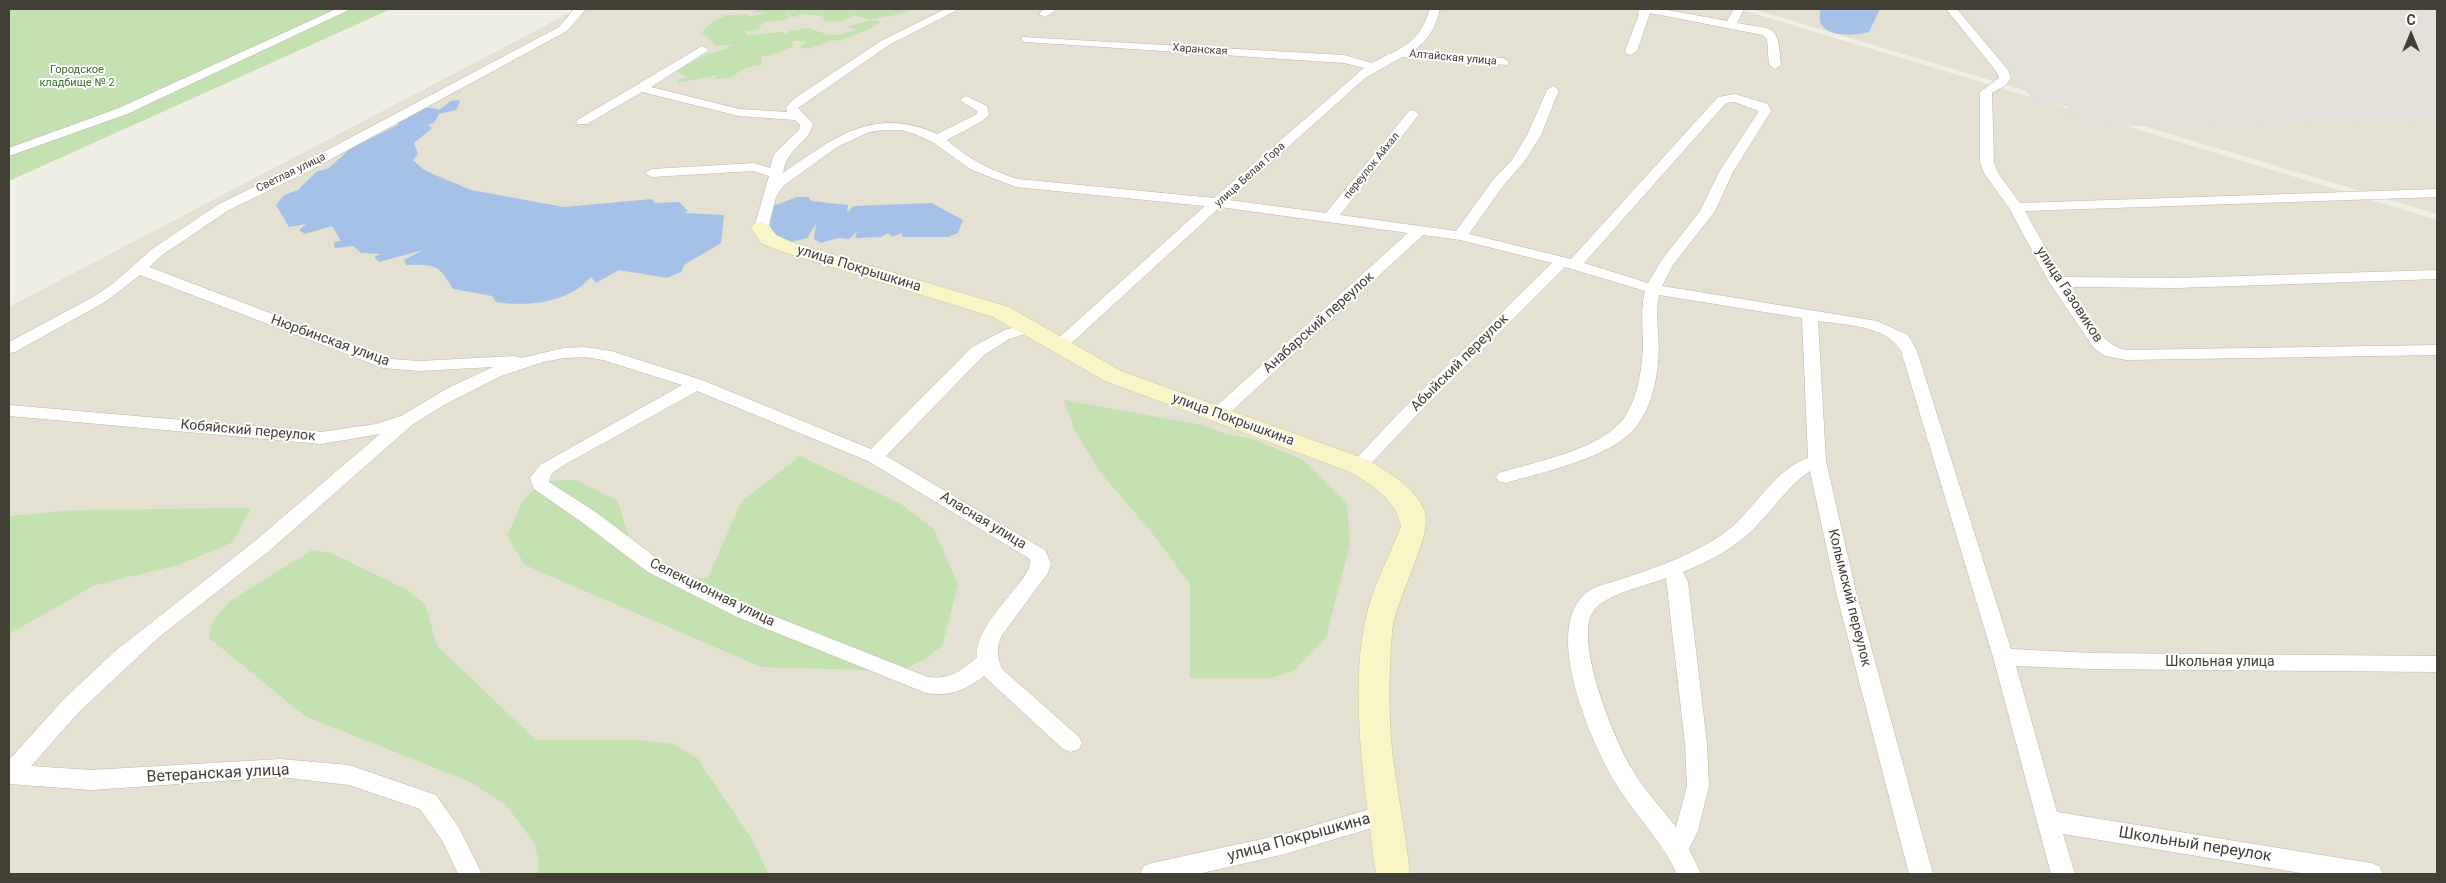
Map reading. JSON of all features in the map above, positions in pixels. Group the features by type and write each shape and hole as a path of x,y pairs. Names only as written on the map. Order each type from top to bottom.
{"street":[{"path":"9,152 123,111 345,9"},
{"name":"Светлая улица","path":"9,348 100,299 157,252 224,207 304,168 563,28 580,9"},
{"path":"761,228 779,157 805,131 807,124 796,116 792,107 814,90 885,43 953,9"},
{"name":"улица Белая Гора","path":"1060,345 1136,274 1220,202 1372,66 1404,54 1417,45 1427,32 1435,9"},
{"path":"1632,51 1645,9 1762,30 1772,36 1775,65"},
{"path":"1731,24 1738,9"},
{"name":"улица Газовиков","path":"1951,9 2002,70 2005,78 1986,92 1987,162 1992,173 2016,207 2057,282 2100,345 2111,352 2126,355 2437,350"},
{"name":"Харанская","path":"1026,39 1344,59 1372,66"},
{"path":"582,121 641,88 702,50"},
{"name":"Алтайская улица","path":"1404,54 1502,62"},
{"path":"641,88 716,108 772,116 796,116"},
{"path":"1460,236 1498,183 1517,162 1534,135 1553,90"},
{"name":"Абыйский переулок","path":"1359,466 1404,418 1568,263 1722,100 1727,98 1746,101 1764,107 1765,111 1754,133 1721,181 1705,215 1674,252 1653,290"},
{"path":"939,140 945,134 978,120 983,114 982,110 966,100"},
{"name":"переулок Айхал","path":"1330,218 1413,114"},
{"path":"774,180 856,130 892,126 926,132 939,140 954,154 972,165 1016,182 1220,202 1460,236 1568,263 1653,290 1877,326 1902,338 1909,351 2003,657 2063,874"},
{"path":"652,173 754,167 774,180"},
{"path":"2016,207 2437,193"},
{"name":"улица Покрышкина","path":"761,228 768,239 784,246 972,302 1032,327 1113,376 1359,466 1381,479 1402,497 1412,512 1414,527 1383,608 1378,631 1376,681 1377,756 1387,814 1393,874"},
{"name":"Анабарский переулок","path":"1218,415 1419,231"},
{"name":"Нюрбинская улица","path":"139,268 389,364 419,366 531,360"},
{"path":"2057,282 2177,283 2437,274"},
{"path":"1505,477 1599,445 1616,437 1629,424 1638,408 1650,370 1650,301 1653,290"},
{"name":"Колымский переулок","path":"1810,316 1817,461 1849,601 1921,874"},
{"path":"874,457 990,341 1006,334 1032,327"},
{"name":"Аласная улица","path":"531,360 556,353 591,351 696,384 874,457 1038,556 1041,563 1038,574 993,632 987,648 988,659"},
{"name":"Кобяйский переулок","path":"9,410 321,438 350,435 407,420 472,383 531,360"},
{"name":"Селекционная улица","path":"696,384 558,461 546,469 539,478 540,485 590,518 655,568 744,612 926,685 941,688 953,684 971,676 988,659"},
{"path":"9,774 70,706 129,652 262,546 407,420"},
{"path":"1689,874 1677,850 1624,777 1604,739 1591,702 1579,647 1581,615 1588,603 1598,595 1671,568 1707,552 1740,532 1794,474 1810,462 1817,461"},
{"path":"1671,568 1678,582 1696,744 1698,786 1686,831 1677,850"},
{"name":"Школьная улица","path":"2003,657 2082,661 2437,664"},
{"path":"988,659 993,674 1071,743"},
{"name":"Ветеранская улица","path":"9,774 91,780 280,768 348,775 428,802 451,835 470,874"},
{"name":"улица Покрышкина","path":"1152,874 1284,844 1387,814"},
{"name":"Школьный переулок","path":"2048,821 2371,874"}],"shaded area":[{"path":"577,9 1739,9 2437,220 2437,874 9,874 9,307"},
{"path":"1753,9 2437,9 2437,214"},
{"path":"1966,9 2430,9 2437,12 2437,120 2086,127 2066,106 2034,102"}],"green space":[{"name":"Городское кладбище № 2","path":"9,9 391,9 9,181"},
{"path":"763,9 796,9 790,13 799,9 915,9 888,17 883,15 884,17 869,20 855,15 843,21 826,22 822,16 800,14 795,18 785,11 787,13 784,14 791,16 786,20 763,22 758,30 745,31 746,35 783,32 787,36 789,31 809,28 828,35 838,35 857,30 847,27 867,21 879,21 878,25 871,26 874,27 838,41 834,40 807,49 800,47 806,41 792,41 793,47 767,56 759,56 762,57 761,65 745,68 730,78 715,79 717,75 679,83 676,81 688,77 676,71 705,55 726,49 732,44 715,46 707,36 700,34 711,24 722,17 749,15 747,17 767,13 754,12"},
{"path":"1064,400 1202,425 1226,434 1253,439 1303,460 1347,504 1350,544 1326,637 1294,671 1271,678 1190,678 1190,584 1152,533 1101,473 1075,431"},
{"path":"800,456 901,504 934,529 958,585 942,646 923,660 898,671 761,667 525,565 507,536 523,500 545,481 576,480 618,501 629,538 675,578 708,578 741,502"},
{"path":"251,508 233,542 179,565 95,585 9,634 9,516 76,510"},
{"path":"312,550 331,553 409,591 425,604 437,646 536,740 638,740 673,744 697,758 753,841 768,874 537,874 539,864 535,844 506,805 468,781 305,716 209,638 213,621 230,601"}],"water":[{"path":"1820,9 1880,9 1869,32 1850,35 1836,33 1824,28 1820,22"},
{"path":"458,100 460,102 456,110 439,114 434,123 428,125 432,128 414,143 418,154 413,160 423,169 471,190 564,207 652,199 655,203 679,202 688,211 684,213 724,215 721,243 684,265 681,272 667,278 619,270 596,283 591,277 582,286 559,298 521,304 496,302 492,296 453,289 443,274 435,267 406,265 404,260 423,250 379,262 374,257 381,254 361,253 353,246 335,248 334,242 341,241 332,226 305,234 299,230 306,224 289,227 276,205 284,195 298,190 316,172 329,168 351,148 398,125 397,119 423,109 434,108 439,110 451,101"},
{"path":"797,197 809,197 811,201 848,205 847,213 853,206 932,203 963,220 958,233 948,237 902,237 902,233 892,237 888,233 881,237 855,238 857,232 849,239 838,238 821,243 814,239 816,224 807,238 790,242 769,231 773,206"}]}
